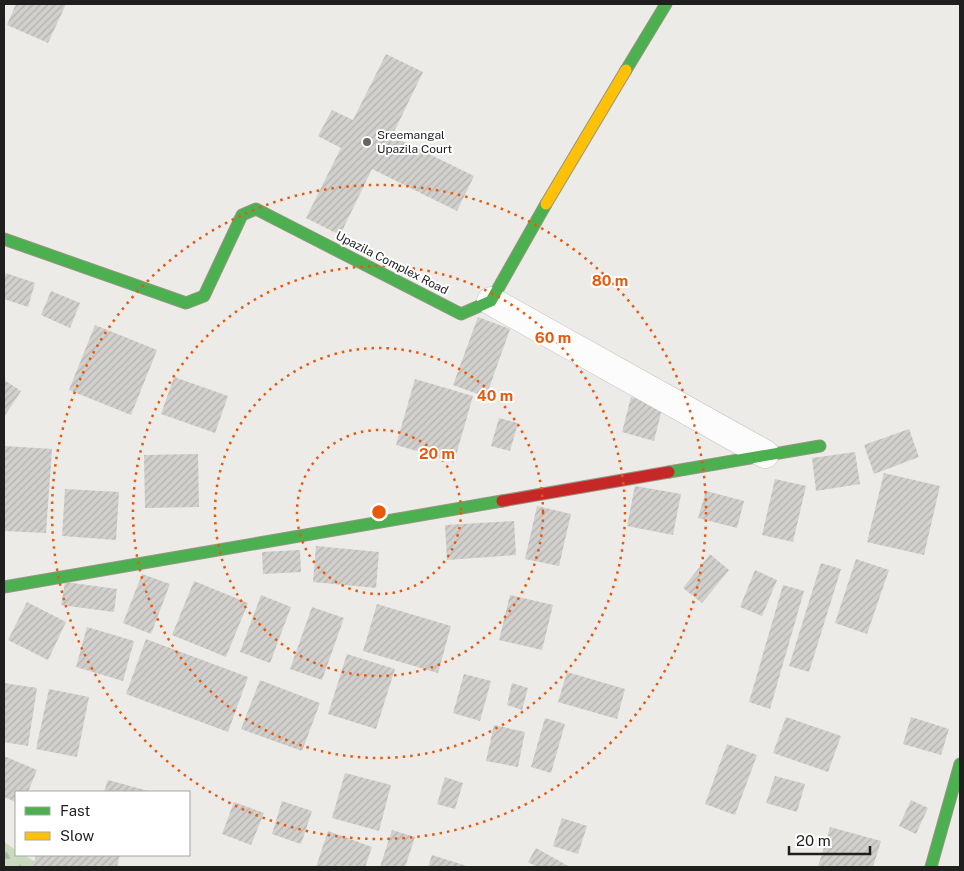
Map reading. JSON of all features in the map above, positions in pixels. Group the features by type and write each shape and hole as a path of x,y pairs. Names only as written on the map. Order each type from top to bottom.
{"street":[{"path":"666,4 491,300 765,454"},
{"name":"Upazila Complex Road","path":"4,239 186,303 204,296 242,215 256,209 461,314 491,300"},
{"path":"4,586 820,446"},
{"path":"931,867 960,764"}],"green space":[{"path":"4,842 15,849 15,856 26,856 44,867 4,867"}],"building":[{"path":"16,4 66,4 48,43 7,25"},
{"name":"Sreemangal Upazila Court","path":"386,54 423,72 392,136 474,176 457,211 372,169 340,235 306,218 341,148 318,136 332,110 353,120"},
{"path":"6,273 35,283 28,307 4,299"},
{"path":"51,291 80,303 70,328 41,315"},
{"path":"478,317 510,329 486,397 453,385"},
{"path":"95,325 157,350 131,415 69,390"},
{"path":"174,377 228,396 215,433 161,414"},
{"path":"415,379 473,396 454,462 396,445"},
{"path":"4,380 21,391 4,417"},
{"path":"631,397 663,405 654,441 622,432"},
{"path":"499,418 518,423 510,451 491,446"},
{"path":"909,429 919,457 874,474 864,445"},
{"path":"5,446 52,449 46,533 4,531"},
{"path":"855,452 860,484 816,491 812,458"},
{"path":"198,454 199,507 145,508 144,455"},
{"path":"884,473 940,486 924,555 867,542"},
{"path":"775,479 806,486 793,542 762,535"},
{"path":"635,486 681,494 673,535 627,526"},
{"path":"65,489 119,492 116,540 62,536"},
{"path":"706,491 744,501 737,528 698,518"},
{"path":"537,506 571,514 559,566 525,559"},
{"path":"514,521 516,555 447,560 445,525"},
{"path":"316,546 379,552 376,588 313,582"},
{"path":"300,550 301,572 263,574 262,552"},
{"path":"710,554 729,570 702,603 683,588"},
{"path":"856,559 889,570 867,634 835,623"},
{"path":"821,563 841,569 809,672 789,666"},
{"path":"755,570 777,580 762,616 740,607"},
{"path":"142,574 170,584 151,634 123,623"},
{"path":"194,581 248,603 226,657 172,635"},
{"path":"65,582 117,589 114,612 61,605"},
{"path":"783,585 804,591 770,709 749,702"},
{"path":"261,595 291,607 270,663 240,652"},
{"path":"510,595 553,605 542,650 499,640"},
{"path":"27,602 66,622 48,660 8,640"},
{"path":"377,604 451,626 438,673 363,651"},
{"path":"312,607 344,618 322,680 290,669"},
{"path":"87,627 134,641 123,681 76,667"},
{"path":"146,639 248,677 228,732 126,694"},
{"path":"347,654 395,669 376,729 328,714"},
{"path":"567,672 625,689 617,719 558,702"},
{"path":"464,674 491,681 480,721 453,713"},
{"path":"260,680 320,703 302,751 241,729"},
{"path":"4,683 37,688 28,746 4,742"},
{"path":"512,683 528,688 522,710 507,705"},
{"path":"49,689 89,697 77,757 36,749"},
{"path":"786,717 841,736 828,772 773,753"},
{"path":"911,717 949,729 941,755 903,744"},
{"path":"545,718 565,724 551,773 531,767"},
{"path":"494,725 525,732 518,767 486,761"},
{"path":"727,744 757,755 735,815 705,804"},
{"path":"4,756 37,770 28,791 15,791 15,802 4,797"},
{"path":"345,773 391,785 379,831 332,818"},
{"path":"775,776 805,784 797,812 766,803"},
{"path":"445,777 463,783 455,809 437,804"},
{"path":"108,780 148,791 104,791"},
{"path":"911,800 928,808 916,834 899,826"},
{"path":"282,801 312,811 301,844 272,834"},
{"path":"234,802 264,813 251,845 222,834"},
{"path":"562,818 587,826 578,854 553,846"},
{"path":"830,827 881,841 873,867 818,867"},
{"path":"392,830 415,837 405,867 380,867"},
{"path":"328,831 372,847 365,867 316,867"},
{"path":"536,848 570,867 537,867 528,862"},
{"path":"432,855 470,867 428,867"},
{"path":"36,856 120,856 117,867 33,867"}],"traffic: fast":[{"path":"626,70 666,4"},
{"path":"4,239 186,303 204,296 242,215 256,209 461,314 491,301 546,204"},
{"path":"669,472 820,446"},
{"path":"4,587 502,501"},
{"path":"931,867 960,764"}],"traffic: slow":[{"path":"546,204 626,70"}],"traffic: jam":[{"path":"502,501 669,472"}],"place":[{"name":"Sreemangal Upazila Court","path":"367,142"}]}
